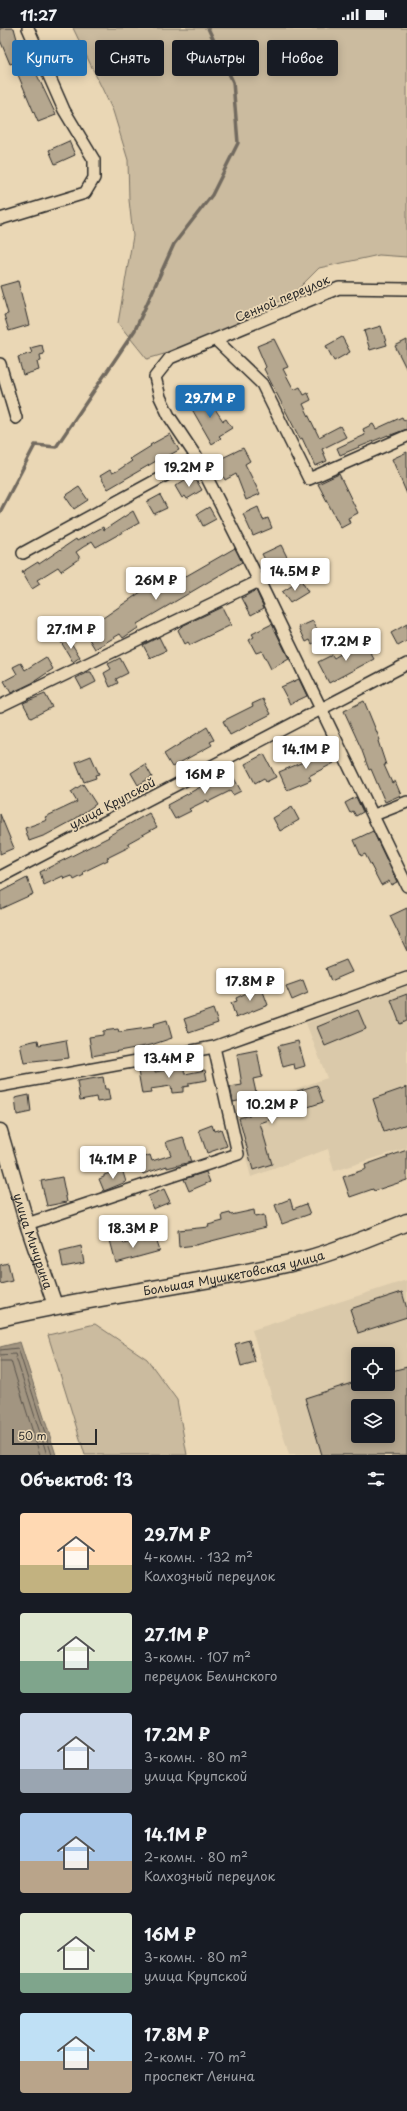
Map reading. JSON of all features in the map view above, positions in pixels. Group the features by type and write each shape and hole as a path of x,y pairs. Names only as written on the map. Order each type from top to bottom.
{"main road":[{"name":"Большая Мушкетовская улица","path":"0,1318 55,1305 233,1276 309,1258 407,1222"}],"street":[{"path":"0,219 85,193 94,178 94,160 64,110 28,28"},
{"name":"Сенной переулок","path":"197,458 169,416 160,397 155,377 170,358 339,288 407,289"},
{"path":"216,340 262,384 309,479 407,436"},
{"path":"0,364 16,418"},
{"path":"24,553 197,458 322,707 407,886"},
{"path":"0,706 259,581"},
{"name":"улица Крупской","path":"0,877 322,707 407,664"},
{"path":"374,815 407,802"},
{"path":"0,1086 214,1047 407,978"},
{"path":"27,1224 238,1154 214,1047"},
{"name":"улица Мичурина","path":"0,1131 27,1224 55,1305"}],"shaded area":[{"path":"73,28 407,28 407,257 379,255 319,268 292,295 244,319 205,342 147,359 118,323 133,236 129,200 128,160 113,111 96,76 164,76 164,40 95,40 95,74 87,57 87,40 79,40"},
{"path":"407,986 407,1148 334,1171 328,1149 251,1177 233,1110 327,1078 306,1023"},
{"path":"407,1280 407,1455 289,1455 252,1330"},
{"path":"95,1324 147,1359 177,1400 187,1455 85,1455 48,1335"}],"water":[{"path":"20,1342 56,1455 0,1455 0,1347"}],"building":[{"path":"0,28 14,28 17,40 12,40 12,63 10,64 0,40"},
{"path":"19,76 38,76 56,115 38,122"},
{"path":"69,141 75,155 55,164 49,150"},
{"path":"18,281 29,325 9,331 4,315 8,314 0,286"},
{"path":"381,326 387,345 370,350 364,331"},
{"path":"342,337 350,352 334,361 326,346"},
{"path":"274,339 288,367 283,369 294,390 300,387 304,395 308,393 311,400 303,404 319,437 340,426 346,437 322,449 327,461 315,466 302,438 300,439 264,369 266,367 257,346"},
{"path":"407,340 407,370 395,346"},
{"path":"42,345 44,354 40,355 41,361 37,362 39,370 23,375 18,357 32,353 30,348"},
{"path":"205,394 223,421 226,419 232,428 219,436 221,438 212,444 189,404"},
{"path":"402,417 404,421 407,419 407,429 388,435 340,455 337,448 365,435 363,429 373,424 376,429"},
{"path":"170,434 179,450 164,458 163,457 108,489 100,476 110,470 112,473 117,471 132,461 130,459 151,446 150,445"},
{"path":"243,448 250,461 245,464 260,494 246,500 236,474 225,480 216,461"},
{"path":"407,452 407,494 392,459"},
{"path":"339,474 358,513 348,518 350,523 341,528 318,484"},
{"path":"193,475 202,490 187,499 185,496 182,498 175,486"},
{"path":"79,487 88,500 74,509 65,496"},
{"path":"160,495 167,508 154,514 147,502"},
{"path":"209,507 216,519 203,526 197,514"},
{"path":"258,507 263,520 268,518 272,528 253,536 243,514"},
{"path":"133,511 139,523 96,547 92,541 76,552 80,558 61,571 58,567 37,580 40,584 32,589 22,572 38,562 39,564 76,539 77,541 103,527 104,530"},
{"path":"281,545 289,561 271,571 262,554"},
{"path":"235,548 242,562 137,624 138,628 123,638 120,634 95,649 84,631 148,587 153,595"},
{"path":"301,580 308,592 290,603 282,592"},
{"path":"256,590 264,608 251,615 242,598"},
{"path":"222,607 231,625 190,645 188,642 185,644 178,630 182,626"},
{"path":"313,621 322,640 312,644 310,640 306,642 299,627"},
{"path":"272,624 289,659 271,669 262,651 256,653 249,640 254,637 252,634"},
{"path":"407,624 407,641 398,646 391,633"},
{"path":"159,637 166,651 150,658 143,645"},
{"path":"68,638 80,657 73,662 61,642"},
{"path":"363,640 374,659 329,683 318,662 332,655 334,658"},
{"path":"46,657 53,669 32,683 11,693 4,681 17,674 13,667 21,663 25,670"},
{"path":"120,658 128,673 116,679 118,683 110,687 104,673 111,669 108,664"},
{"path":"91,672 96,682 82,689 76,678"},
{"path":"299,679 307,696 290,704 281,687"},
{"path":"45,694 52,707 31,718 23,703"},
{"path":"263,699 271,714 230,735 223,721 253,706 252,704"},
{"path":"364,701 380,740 378,741 386,765 384,765 392,783 395,781 401,795 385,802 371,769 369,770 361,748 344,711"},
{"path":"207,727 214,740 210,742 212,745 172,767 164,754"},
{"path":"326,748 334,763 309,776 311,780 287,790 279,772 308,760"},
{"path":"264,754 276,777 266,782 264,778 255,783 245,764"},
{"path":"91,756 99,774 95,775 96,778 84,782 76,762"},
{"path":"145,764 152,777 138,785 131,773"},
{"path":"230,771 241,791 233,795 230,791 208,802 207,800 189,809 191,811 175,819 167,805"},
{"path":"83,784 96,804 72,821 46,835 29,841 25,828 47,820 45,817 77,802 71,792"},
{"path":"356,797 363,812 356,816 353,811 350,813 345,803"},
{"path":"292,807 299,820 280,831 273,818"},
{"path":"149,813 157,827 128,843 129,847 107,858 108,860 83,872 84,875 74,880 72,876 64,879 63,876 44,885 40,872 109,837 108,836"},
{"path":"0,814 14,848 0,854"},
{"path":"373,831 397,882 391,885 389,881 381,885 365,854 361,856 354,840"},
{"path":"27,878 33,894 0,909 0,892"},
{"path":"407,908 407,951 390,916"},
{"path":"346,960 352,972 331,981 326,968"},
{"path":"303,980 308,993 292,1000 286,986"},
{"path":"261,986 268,1005 236,1018 231,1003 237,1001 236,998"},
{"path":"407,994 407,1021 400,1024 391,1000"},
{"path":"213,1009 218,1023 189,1033 184,1019"},
{"path":"358,1010 366,1029 325,1046 317,1027"},
{"path":"167,1020 172,1038 151,1045 92,1056 89,1037 103,1035 103,1031 118,1029 119,1032 154,1027 153,1024"},
{"path":"38,1040 39,1045 66,1040 69,1058 24,1063 20,1044"},
{"path":"298,1041 305,1066 295,1069 294,1064 283,1067 278,1046"},
{"path":"257,1050 262,1077 253,1079 257,1097 233,1102 230,1087 242,1085 237,1054"},
{"path":"183,1067 185,1074 205,1070 207,1080 189,1083 189,1086 183,1087 183,1092 172,1093 171,1086 150,1089 151,1093 142,1094 138,1071 155,1068 155,1072"},
{"path":"103,1077 105,1089 108,1089 110,1100 97,1102 96,1097 80,1100 77,1081"},
{"path":"317,1085 323,1102 260,1123 272,1164 253,1170 239,1118 299,1101 297,1091"},
{"path":"407,1087 407,1124 384,1132 373,1099"},
{"path":"29,1095 31,1112 17,1115 15,1098"},
{"path":"212,1125 214,1131 221,1129 227,1146 207,1153 199,1130"},
{"path":"183,1137 191,1162 167,1168 167,1166 143,1174 138,1160 150,1155 152,1161 171,1155 166,1142"},
{"path":"407,1150 407,1180 350,1197 343,1177 366,1169 365,1165"},
{"path":"122,1169 126,1182 104,1191 99,1179 104,1177 104,1175"},
{"path":"206,1172 210,1182 189,1191 184,1179"},
{"path":"62,1177 67,1202 47,1206 41,1181"},
{"path":"164,1189 170,1202 153,1209 148,1196"},
{"path":"290,1199 293,1209 306,1204 310,1214 282,1224 275,1205"},
{"path":"254,1210 255,1217 264,1215 266,1227 196,1245 179,1247 178,1230 209,1227 208,1225 223,1221 222,1215 230,1213 231,1215"},
{"path":"122,1236 124,1244 143,1238 144,1242 156,1239 160,1251 116,1263 110,1240"},
{"path":"81,1246 84,1263 63,1267 60,1251"},
{"path":"8,1263 12,1281 0,1284 0,1265"},
{"path":"402,1292 407,1309 407,1317 358,1333 350,1309"},
{"path":"249,1340 255,1362 241,1366 235,1344"},
{"path":"407,1367 407,1455 322,1455 305,1398 351,1383 351,1391 395,1391 395,1370"}],"waterway":[{"path":"0,512 35,445 56,447 135,330 174,244 212,195 238,143 233,82 208,28"}]}
